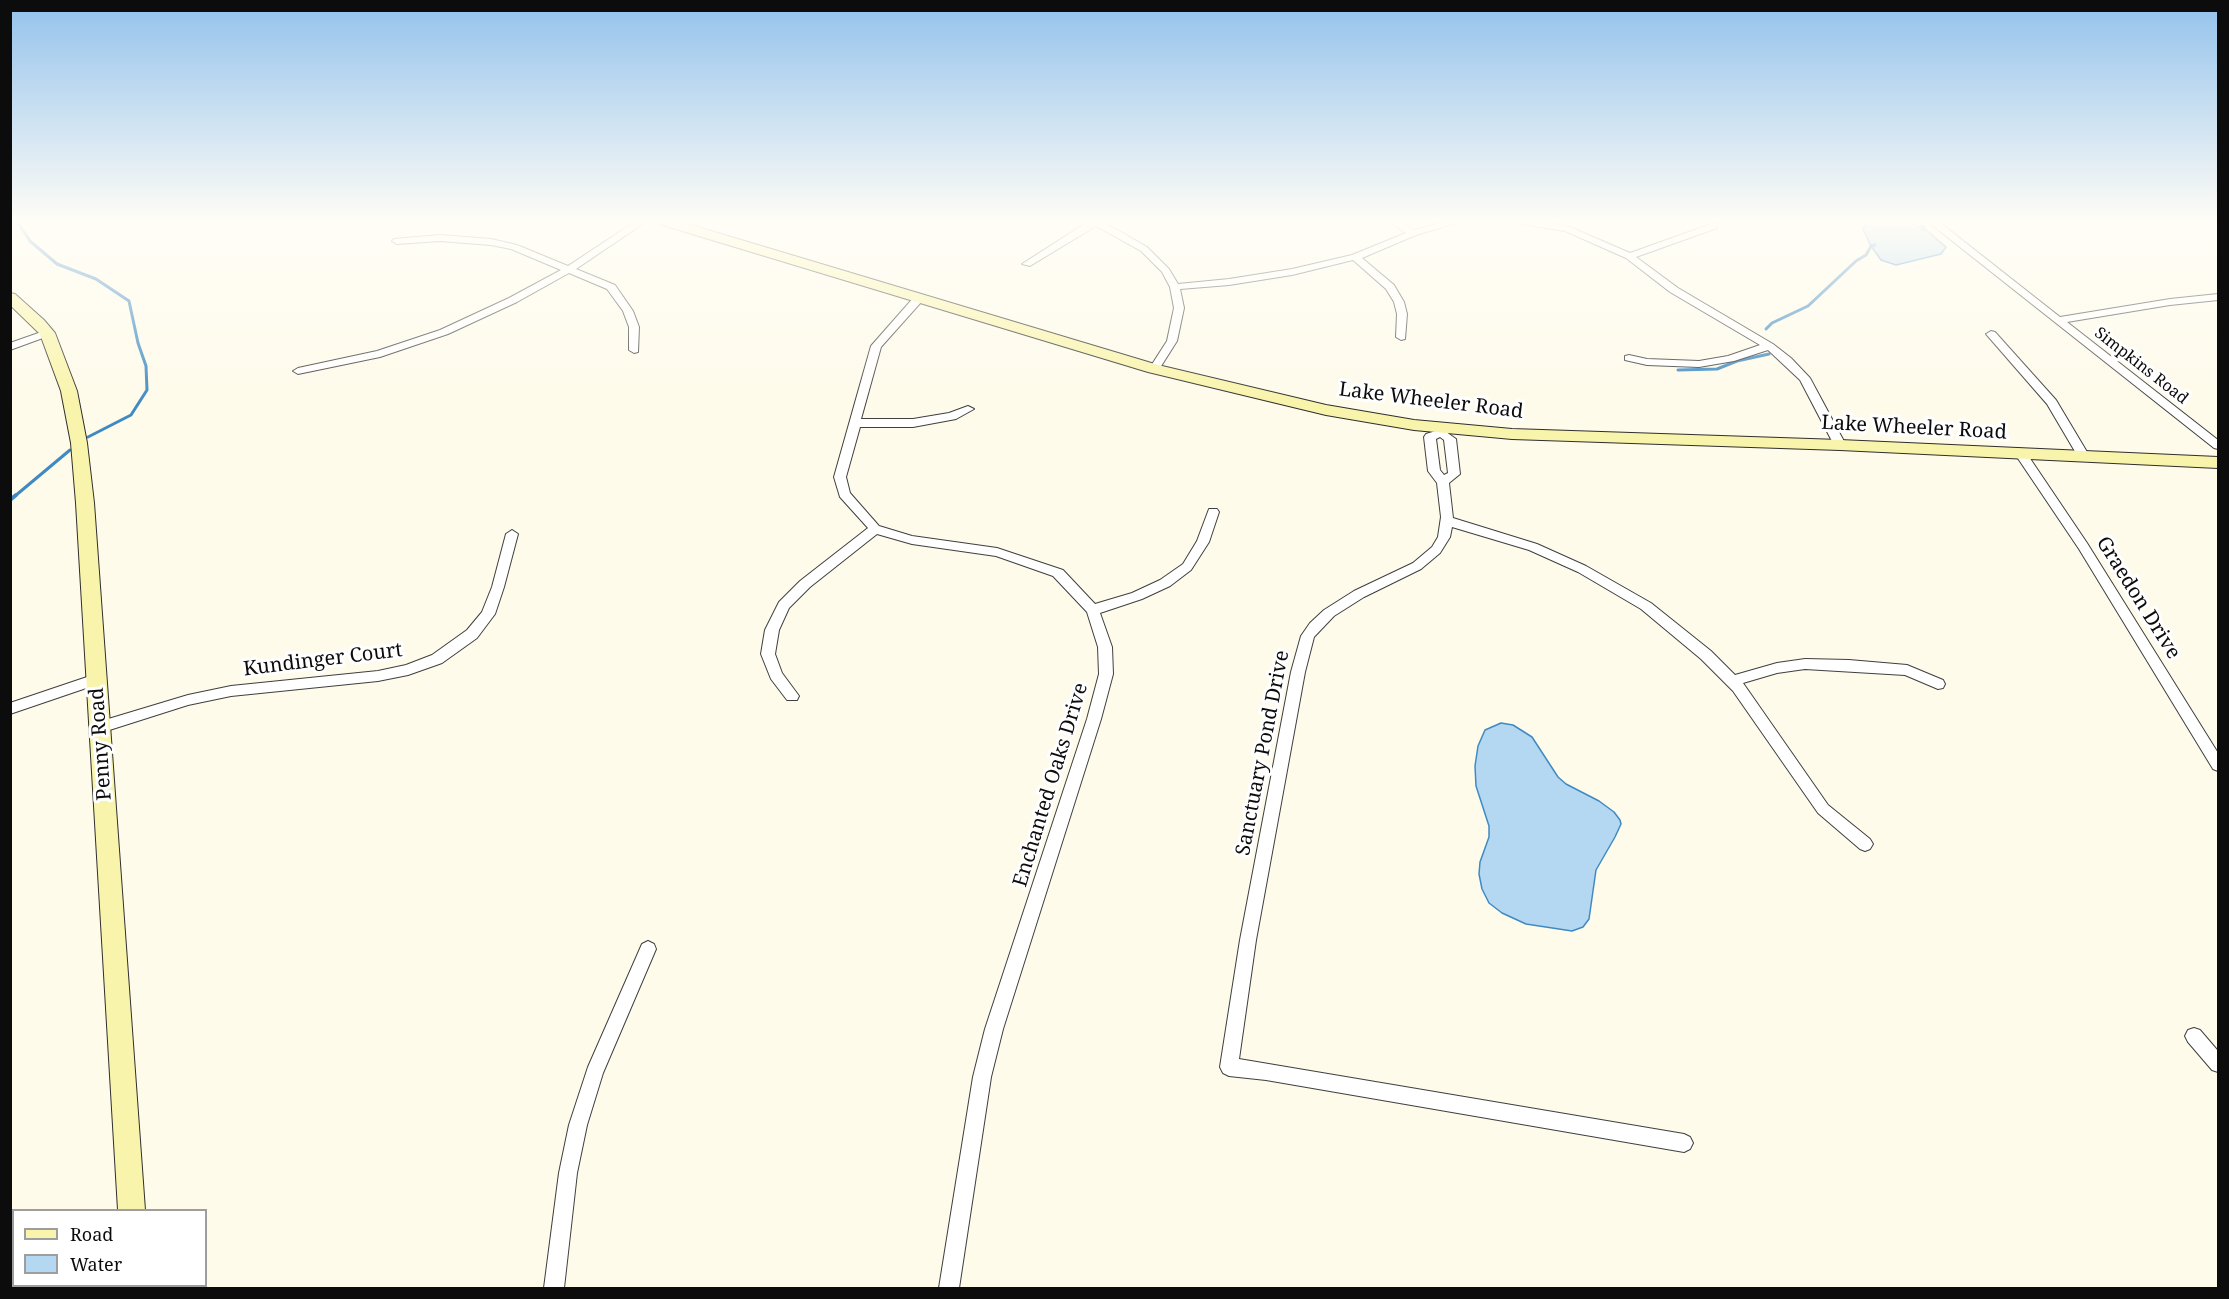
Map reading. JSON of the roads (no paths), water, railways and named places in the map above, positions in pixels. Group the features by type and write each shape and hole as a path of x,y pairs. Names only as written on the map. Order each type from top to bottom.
{"street":[{"path":"298,370 380,354 417,342 482,315 546,282"},
{"path":"597,282 611,287 628,311 634,327 634,350"},
{"name":"Lake Wheeler Road","path":"865,282 1154,369 1326,410 1442,431 2218,463"},
{"path":"1154,369 1172,341 1177,325 1179,308 1175,287 1172,282"},
{"path":"1175,287 1224,282"},
{"path":"1384,282 1399,302 1402,314 1401,337"},
{"path":"1663,282 1769,346 1787,360 1805,378 1840,446"},
{"name":"Simpkins Road","path":"2009,282 2218,445"},
{"name":"Penny Road","path":"10,297 47,333 69,391 79,443 86,503 132,1209"},
{"path":"2058,320 2170,302 2218,297"},
{"path":"792,696 776,675 768,654 772,630 784,605 805,584 875,529 844,494 840,477 857,423 876,346 919,298"},
{"path":"10,347 47,333"},
{"path":"1991,334 2052,402 2084,457"},
{"path":"1629,358 1647,362 1700,364 1730,359 1769,346"},
{"path":"857,423 913,423 952,416 968,409"},
{"name":"Sanctuary Pond Drive","path":"1443,482 1454,474 1450,439 1442,431 1430,437 1434,471 1443,482 1446,521 1444,537 1436,550 1417,566 1359,594 1329,613 1314,626 1308,636 1298,672 1250,928 1229,1067 1266,1071 1684,1143"},
{"name":"Graedon Drive","path":"2021,454 2083,546 2218,765"},
{"path":"1093,610 1147,592 1165,583 1187,567 1203,542 1213,512"},
{"path":"1446,521 1533,547 1582,569 1646,606 1706,655 1732,681 1823,809 1865,844"},
{"name":"Enchanted Oaks Drive","path":"875,529 912,540 997,552 1058,573 1093,610 1105,645 1106,674 982,1077 949,1288"},
{"name":"Kundinger Court","path":"100,728 188,700 231,691 378,676 408,670 430,662 461,643 488,614 498,587 512,534"},
{"path":"1732,681 1777,668 1805,664 1906,670 1938,684"},
{"path":"10,709 96,679"},
{"path":"554,1288 568,1173 578,1125 594,1073 648,949"},
{"path":"2193,1036 2218,1064"}],"water":[{"path":"1501,723 1513,725 1532,737 1558,777 1566,784 1599,801 1614,812 1620,820 1621,824 1615,837 1596,870 1589,919 1583,927 1572,931 1526,924 1502,913 1489,903 1482,889 1479,874 1480,862 1489,837 1489,826 1476,786 1475,766 1478,746 1485,730"}],"waterway":[{"path":"88,437 131,415 147,390 146,366 138,343 129,301 100,282"},
{"path":"1766,329 1772,323 1808,306 1834,282"},
{"path":"1678,370 1717,369 1737,361 1769,354"},
{"path":"15,496 70,450"},
{"path":"10,500 16,495"}]}
